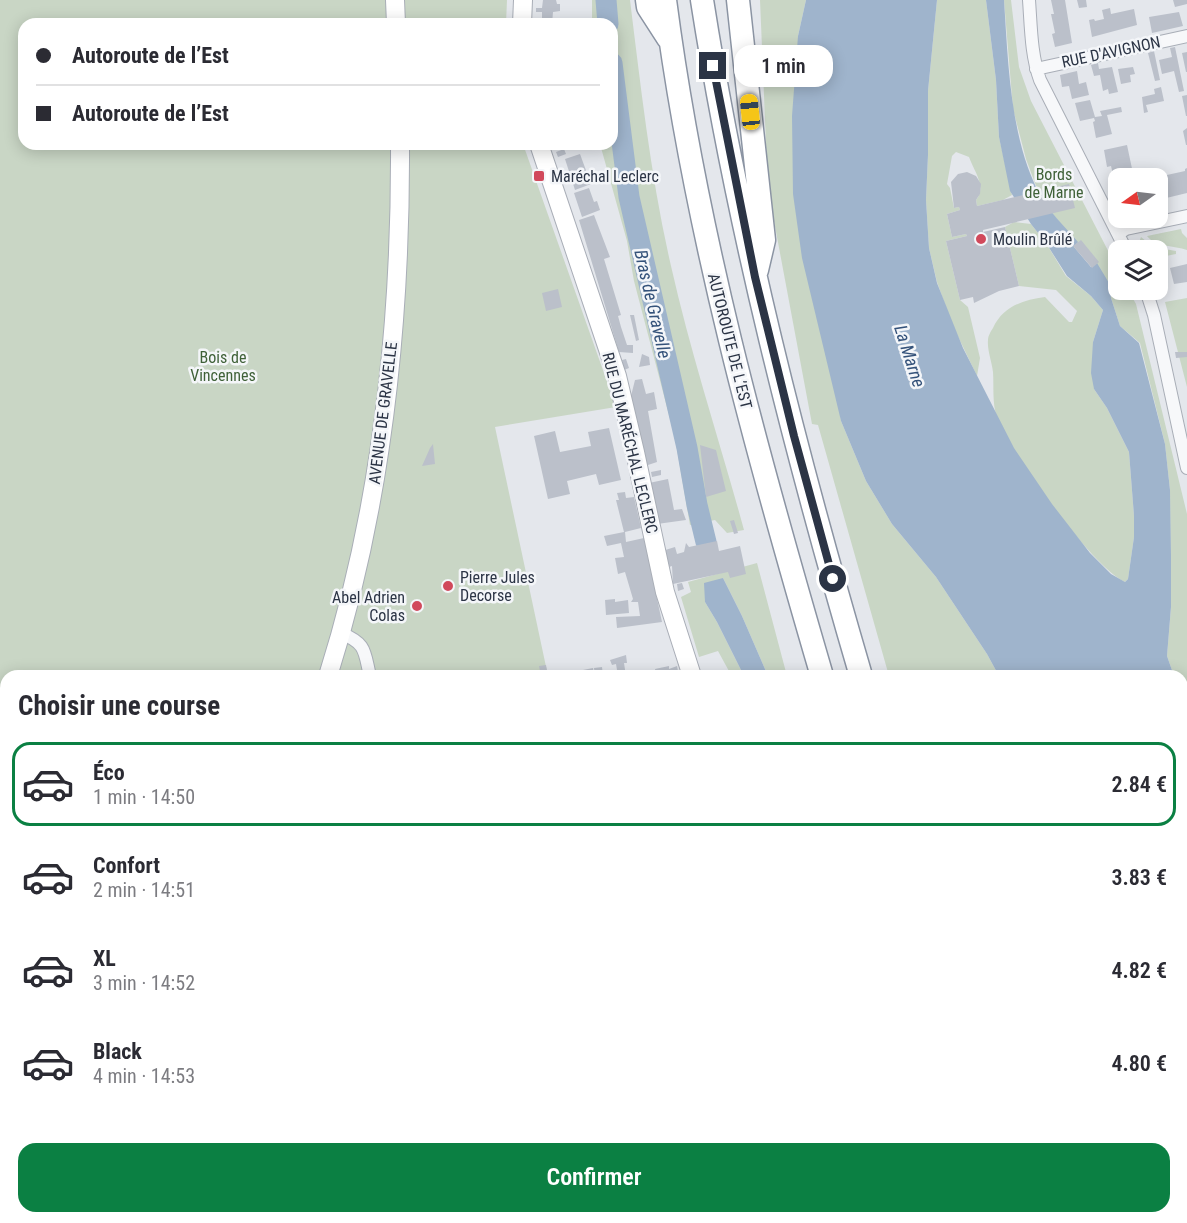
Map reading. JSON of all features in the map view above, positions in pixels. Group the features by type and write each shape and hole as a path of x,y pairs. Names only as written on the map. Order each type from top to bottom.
{"highway":[{"path":"647,0 648,7 671,42"},
{"name":"AUTOROUTE DE L’EST","path":"665,0 687,147 731,351 820,670"},
{"path":"702,0 716,89 755,277 794,436 859,670"},
{"path":"738,0 764,240 755,277"}],"street":[{"path":"395,0 396,18"},
{"path":"522,18 523,0"},
{"path":"1029,0 1036,69 1121,240"},
{"name":"RUE D'AVIGNON","path":"1036,69 1187,36"},
{"name":"AVENUE DE GRAVELLE","path":"330,670 341,633 370,508 387,395 395,310 400,150"},
{"name":"RUE DU MARÉCHAL LECLERC","path":"541,150 617,376 665,592 690,670"},
{"path":"1118,234 1126,229 1187,216"},
{"path":"1149,300 1187,468"},
{"path":"341,633 362,645 368,670"}],"green space":[{"name":"Bois de Vincennes","path":"0,0 507,0 506,18 18,18 18,150 525,150 616,407 495,427 547,670 0,670"},
{"path":"592,0 630,0 647,134 671,266 687,332 744,530 727,533 715,520 690,525 675,438 634,281 627,241 602,150 618,150 618,18 592,18"},
{"path":"760,0 806,0 798,36 841,421 866,481 892,524 936,577 996,670 887,670 818,425 812,424 774,221 767,167"},
{"path":"937,0 986,0 996,80 999,137 1012,195 1003,200 977,206 976,200 980,184 969,157 956,152 952,156 947,184 954,208 959,207 960,210 947,214 952,237 966,234 967,236 946,241 960,300 968,307 980,358 977,376 952,324 937,282 929,248 926,200 928,91"},
{"name":"Bords de Marne","path":"1004,0 1011,0 1019,67 1031,101 1108,251 1108,282 1052,213 1038,191 1026,159 1013,109"},
{"path":"1014,222 1031,224 1046,243 1066,276 1091,296 1103,310 1093,342 1094,389 1107,408 1129,452 1134,537 1128,579 1125,582 1110,572 1073,533 1018,456 995,412 988,338 997,320 1014,305 1045,297 1069,322 1072,322 1077,311 1056,290 1019,286 1005,227"},
{"path":"1181,229 1187,238 1187,250 1168,245 1168,240 1151,240 1147,236"},
{"path":"1168,250 1176,251 1176,254 1168,256"},
{"path":"1187,298 1187,387 1165,302"},
{"name":"Bords de Marne","path":"1112,300 1134,300 1187,514 1187,670 1172,670 1167,656 1171,607 1170,490 1165,444 1140,343 1120,326"},
{"path":"757,563 785,670 765,670 723,578 705,602 741,670 728,670 718,651 699,657 681,597 691,592 688,582"}],"water":[{"name":"La Marne","path":"806,0 937,0 928,91 926,200 929,248 937,283 963,348 1014,448 1052,504 1090,553 1111,574 1125,582 1128,579 1134,537 1129,452 1107,408 1094,389 1091,373 1093,342 1103,310 1091,296 1067,276 1010,191 999,137 996,80 986,0 1004,0 1012,98 1021,147 1029,170 1046,205 1078,242 1074,247 1091,267 1097,263 1108,281 1108,300 1112,300 1120,326 1139,343 1165,444 1170,490 1171,555 1171,607 1167,656 1172,670 996,670 936,577 892,524 866,481 841,421 802,258 793,194 792,116 798,36"},
{"path":"723,578 765,670 741,670 705,602 704,583"}],"building":[{"path":"543,0 556,0 557,4 560,4 560,11 553,12 552,18 542,18 542,12 536,12 536,8 542,8"},
{"path":"1051,0 1065,0 1072,43 1055,47 1052,34 1055,33"},
{"path":"1077,0 1086,0 1087,7 1079,8"},
{"path":"1173,0 1187,0 1187,4 1175,7"},
{"path":"1110,8 1111,14 1134,9 1137,25 1092,37 1089,20 1104,19 1102,10"},
{"path":"1179,12 1183,26 1152,33 1149,17"},
{"path":"1175,47 1184,91 1179,92 1174,71 1162,74 1159,60 1172,57 1170,48"},
{"path":"1154,51 1160,80 1155,81 1148,53"},
{"path":"1187,52 1187,72 1186,72 1182,53"},
{"path":"1098,63 1099,69 1112,67 1118,92 1109,94 1108,89 1103,91 1100,75 1094,76 1091,65"},
{"path":"1133,67 1135,74 1130,75 1131,82 1121,84 1118,69"},
{"path":"1077,71 1079,84 1086,82 1089,95 1072,99 1069,86 1062,87 1060,75"},
{"path":"1161,87 1164,101 1146,105 1148,112 1144,113 1142,97 1155,94 1154,89"},
{"path":"1187,95 1187,116 1186,116 1182,96"},
{"path":"1090,100 1095,117 1102,116 1100,111 1121,107 1122,112 1107,115 1112,134 1096,138 1094,118 1080,121 1075,103"},
{"path":"1187,128 1187,145 1186,145 1183,131"},
{"path":"1127,145 1132,168 1107,167 1104,150"},
{"path":"564,150 566,154 558,157 556,152"},
{"path":"580,154 591,184 575,190 565,159"},
{"path":"1187,168 1187,193 1168,198 1168,175 1185,171"},
{"name":"Moulin Brûlé","path":"967,172 976,176 981,184 980,194 976,200 977,206 1069,184 1075,208 983,230 983,232 1005,227 1019,286 999,291 974,303 973,297 960,300 946,241 967,236 966,234 952,237 947,214 960,210 959,207 954,208 951,182 958,174"},
{"path":"589,188 600,210 582,217 574,193"},
{"path":"594,215 610,257 604,259 621,315 618,316 621,327 627,345 633,345 633,353 619,352 579,220"},
{"path":"1081,240 1099,262 1092,268 1073,246"},
{"path":"1187,264 1187,282 1174,284 1170,268"},
{"path":"558,289 562,307 546,311 542,293"},
{"path":"630,315 634,315 639,340 636,341"},
{"path":"1175,352 1187,352 1187,357 1176,358"},
{"path":"642,354 649,357 650,365 639,367"},
{"path":"626,359 629,368 624,370 622,360"},
{"path":"642,379 646,394 654,392 657,409 648,411 657,462 645,466 631,396 635,380"},
{"path":"609,428 621,480 599,485 596,474 567,481 570,494 548,499 534,436 555,431 560,452 591,446 588,432"},
{"path":"433,444 435,464 422,466 430,448"},
{"path":"700,445 716,450 726,491 706,497"},
{"path":"661,470 661,475 652,477 651,472"},
{"path":"668,479 674,510 682,509 686,520 657,524 649,483"},
{"path":"625,492 626,498 634,497 641,528 625,532 626,542 644,538 662,622 617,628 616,617 640,616 638,602 631,602 633,599 625,572 618,574 615,558 624,557 621,543 607,546 604,536 624,532 616,500 619,500 617,493"},
{"path":"734,520 738,533 734,534 730,521"},
{"path":"717,541 719,551 740,546 746,574 730,578 728,572 673,584 672,566 665,564 662,551 675,547 677,554 684,552 686,543 689,547"},
{"path":"682,583 684,589 678,591 677,584"},
{"path":"615,599 615,602 628,600 629,613 606,615 605,600"},
{"path":"626,655 625,670 617,670 616,664 612,665 610,660"},
{"path":"546,665 547,670 540,670 539,666"},
{"path":"669,666 669,669 677,666 678,670 655,670"}],"waterway":[{"name":"Bras de Gravelle","path":"606,0 608,18"},
{"name":"Bras de Gravelle","path":"618,110 629,197 687,448 706,542"}],"place":[{"name":"Maréchal Leclerc","path":"539,176"},
{"name":"Moulin Brûlé","path":"981,239"},
{"name":"Pierre Jules Decorse","path":"448,586"},
{"name":"Abel Adrien Colas","path":"417,606"}],"route":[{"path":"713,66 755,277 794,436 833,579"}]}
